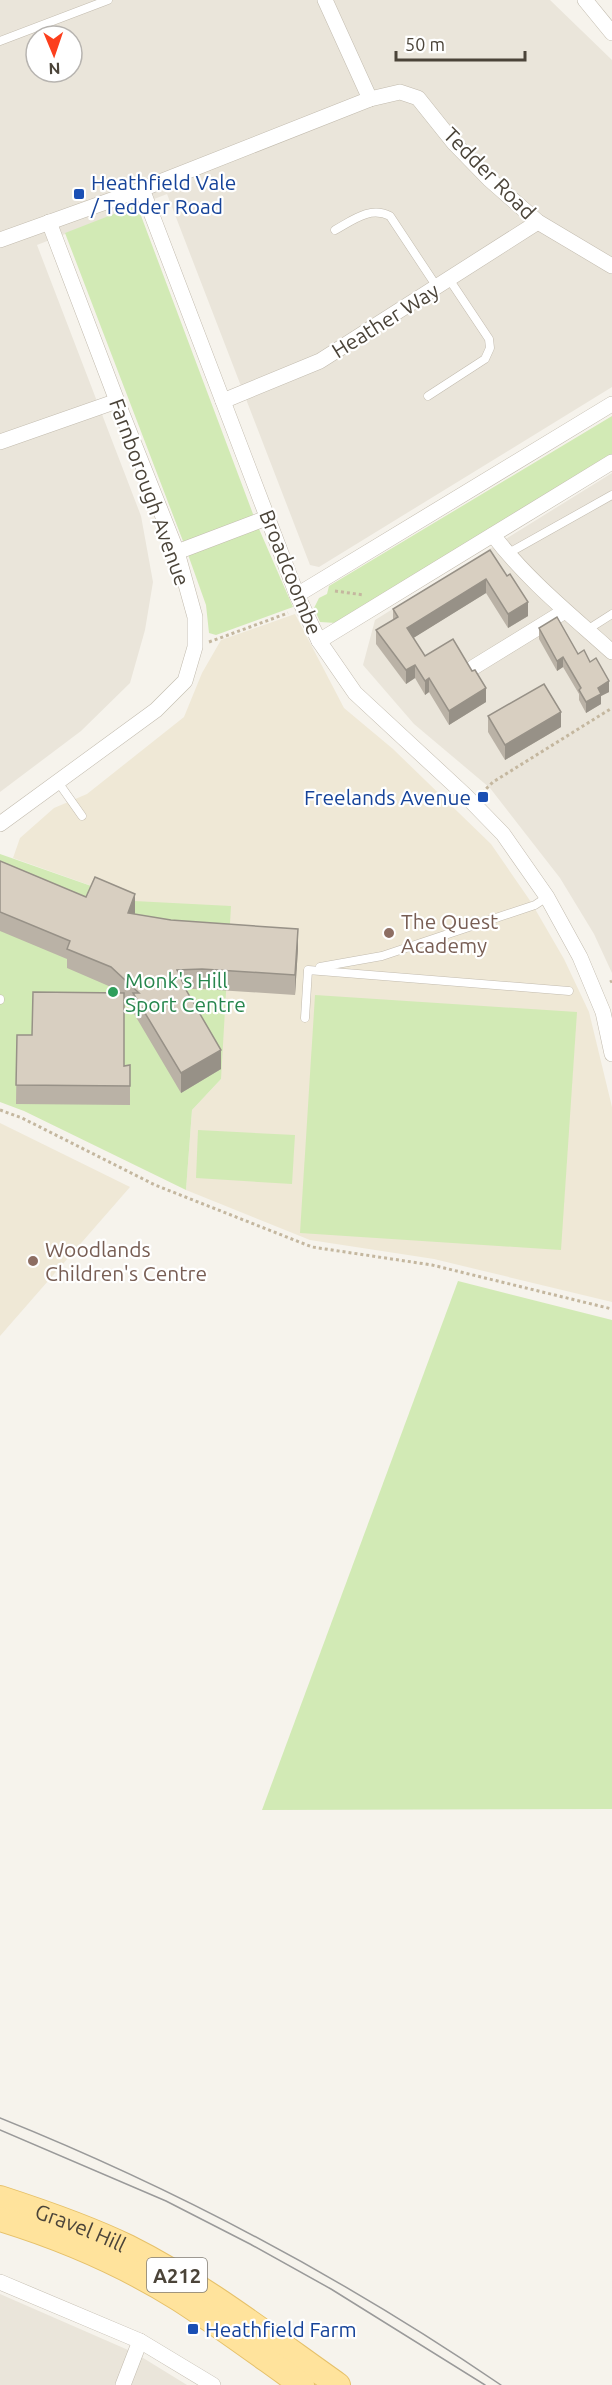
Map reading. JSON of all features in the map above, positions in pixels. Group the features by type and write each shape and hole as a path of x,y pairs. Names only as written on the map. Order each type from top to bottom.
{"main road":[{"name":"Gravel Hill","path":"0,2198 86,2229 166,2268 256,2327 338,2385"},
{"name":"Gravel Hill","path":"0,2218 68,2243 141,2277 178,2298 302,2385"}],"street":[{"path":"325,0 370,99"},
{"path":"585,0 612,33"},
{"name":"Tedder Road","path":"0,240 142,189 370,99 400,92 418,98 454,143 489,179 538,222 612,266"},
{"name":"Broadcoombe","path":"142,189 269,517 304,596 319,641 355,693 503,834 547,897 580,957 603,1011 612,1054"},
{"name":"Farnborough Avenue","path":"0,824 156,710 185,681 195,647 195,617 177,552 49,222"},
{"name":"Heather Way","path":"223,401 321,361 538,222"},
{"path":"0,442 117,401"},
{"path":"304,596 612,404"},
{"path":"319,641 612,462"},
{"path":"177,552 269,517"},
{"path":"493,536 507,554 565,611 612,652"},
{"path":"474,667 565,611"},
{"path":"0,2282 140,2341 213,2385"},
{"path":"123,2385 140,2341"}],"lane":[{"path":"0,41 108,0"},
{"path":"335,230 367,213 382,212 390,216 489,339 490,348 485,359 428,396"},
{"path":"507,554 612,495"},
{"path":"587,630 612,614"},
{"path":"58,782 82,816"},
{"path":"308,970 382,956 535,905 547,897"},
{"path":"308,970 568,991"},
{"path":"305,1018 308,970"}],"path":[{"path":"195,647 304,596 389,598"},
{"path":"473,803 493,782 612,708"},
{"path":"0,1110 21,1118 154,1185 312,1247 432,1265 612,1310"}],"shaded area":[{"path":"0,0 550,0 612,60 612,387 319,567 310,565 167,194 37,245 141,516 153,582 145,630 130,683 81,731 0,792"},
{"path":"612,473 612,973 594,934 560,878 490,788 414,724 363,665 375,620"},
{"name":"The Quest Academy","path":"295,614 344,708 393,749 491,844 531,902 564,959 589,1012 612,1107 612,1302 434,1259 310,1240 186,1190 192,1110 221,1079 134,901 13,858 20,838 54,808 87,794 184,717 202,673 221,640"},
{"name":"Woodlands Children's Centre","path":"0,1123 130,1187 0,1336"},
{"path":"0,2294 135,2353 187,2385 0,2385"}],"green space":[{"path":"137,205 256,522 293,607 216,635 209,633 206,605 186,549 65,233"},
{"path":"612,416 612,455 336,623 320,622 314,608 319,598 327,594 329,586"},
{"name":"Monk's Hill Sport Centre","path":"0,854 134,901 231,906 221,1079 192,1110 186,1190 24,1111 0,1102"},
{"path":"315,995 577,1012 561,1250 300,1233"},
{"path":"198,1130 295,1135 292,1184 196,1178"},
{"path":"458,1281 612,1320 612,1809 262,1810"}],"building":[{"path":"490,550 507,576 510,574 528,602 508,614 486,579 407,628 425,656 453,639 472,671 475,670 486,688 449,711 429,678 425,681 415,665 406,670 376,630 398,617 393,609"},
{"path":"557,617 578,654 584,650 590,662 596,658 609,681 598,688 601,694 586,702 579,690 581,688 563,657 557,661 539,628"},
{"path":"544,684 561,712 505,745 488,716"},
{"path":"0,861 86,897 95,877 135,894 128,913 171,920 298,929 295,975 202,969 177,970 221,1050 181,1073 133,993 139,993 111,967 67,949 70,941 0,912"},
{"path":"33,992 124,993 124,1066 130,1065 130,1086 16,1085 17,1035 32,1035"}],"tram line":[{"path":"0,2118 131,2175 258,2238 380,2307 501,2385"},
{"path":"0,2130 166,2201 250,2244 331,2289 485,2385"}],"place":[{"name":"Heathfield Vale / Tedder Road","path":"79,194"},
{"name":"Freelands Avenue","path":"483,797"},
{"name":"The Quest Academy","path":"389,933"},
{"name":"Monk's Hill Sport Centre","path":"113,992"},
{"name":"Woodlands Children's Centre","path":"33,1261"},
{"name":"Heathfield Farm","path":"193,2329"}]}
